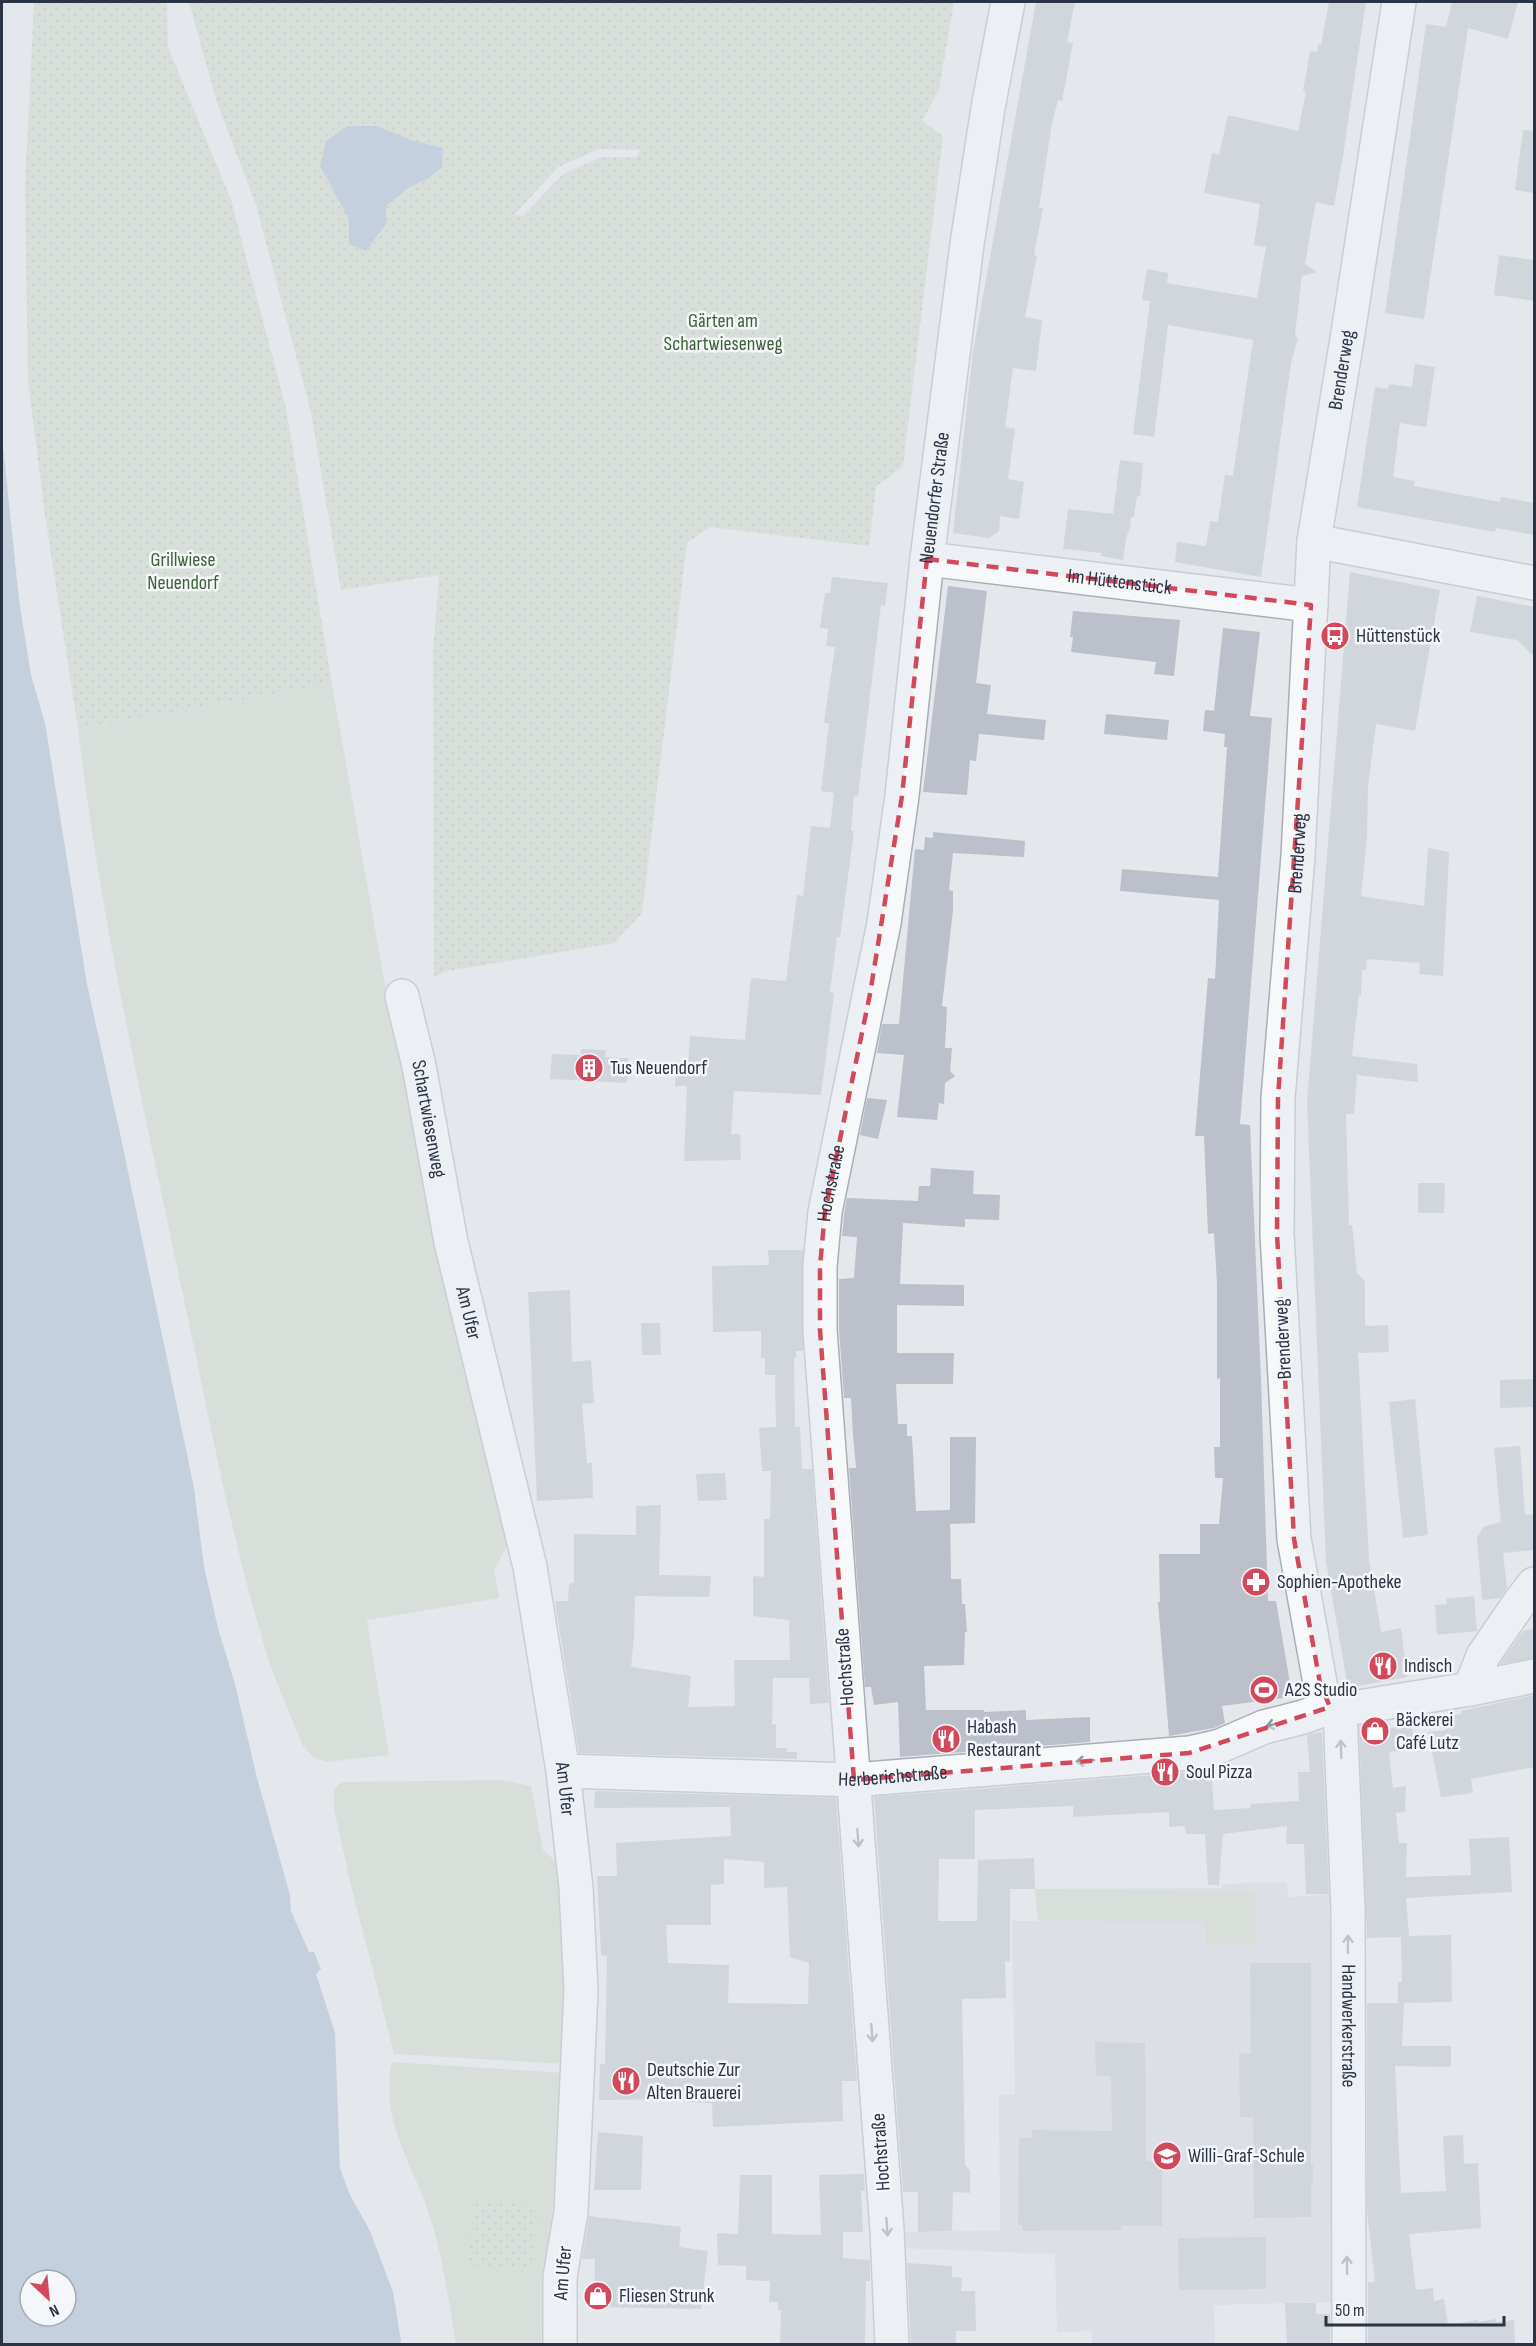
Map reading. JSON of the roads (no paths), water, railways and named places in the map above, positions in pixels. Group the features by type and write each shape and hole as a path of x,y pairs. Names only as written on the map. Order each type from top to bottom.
{"street":[{"name":"Neuendorfer Straße","path":"870,994 884,923 902,796 927,559 966,244 1008,2"},
{"name":"Brenderweg","path":"1335,1708 1324,1700 1322,1692 1306,1616 1294,1539 1277,1234 1278,1098 1298,856 1314,540 1399,2"},
{"path":"1314,540 1534,583"},
{"name":"Im Hüttenstück","path":"927,559 1311,605"},
{"name":"Hochstraße","path":"870,994 825,1212 820,1266 820,1330 888,2236 892,2344"},
{"name":"Schartwiesenweg","path":"402,996 419,1066 451,1242"},
{"name":"Am Ufer","path":"451,1242 530,1567 562,1771 576,1888 581,1990 571,2212 560,2277 560,2344"},
{"path":"1470,1689 1483,1656 1534,1584"},
{"name":"Herberichstraße","path":"562,1771 854,1780 1190,1752 1220,1746 1264,1726 1335,1708 1470,1689 1534,1676"},
{"name":"Handwerkerstraße","path":"1335,1708 1348,1909 1348,2344"}],"water":[{"path":"347,126 377,126 410,140 443,148 442,167 425,180 408,188 386,206 386,224 366,251 349,244 349,219 320,166 326,141"},
{"path":"2,436 19,600 31,675 45,723 87,984 194,1488 204,1567 257,1778 290,1895 291,1911 309,1952 314,1952 321,1969 316,1974 335,2033 340,2168 350,2195 370,2231 393,2292 401,2341 399,2344 2,2344"}],"place":[{"name":"Hüttenstück","path":"1335,636"},
{"name":"Tus Neuendorf","path":"589,1068"},
{"name":"Sophien-Apotheke","path":"1256,1582"},
{"name":"Indisch","path":"1383,1666"},
{"name":"A2S Studio","path":"1264,1690"},
{"name":"Bäckerei Café Lutz","path":"1375,1731"},
{"name":"Habash Restaurant","path":"946,1739"},
{"name":"Soul Pizza","path":"1165,1772"},
{"name":"Deutschie Zur Alten Brauerei","path":"626,2081"},
{"name":"Willi-Graf-Schule","path":"1167,2156"},
{"name":"Fliesen Strunk","path":"598,2296"}],"park label":[{"name":"Gärten am Schartwiesenweg","path":"723,332"},
{"name":"Grillwiese Neuendorf","path":"183,572"}]}
